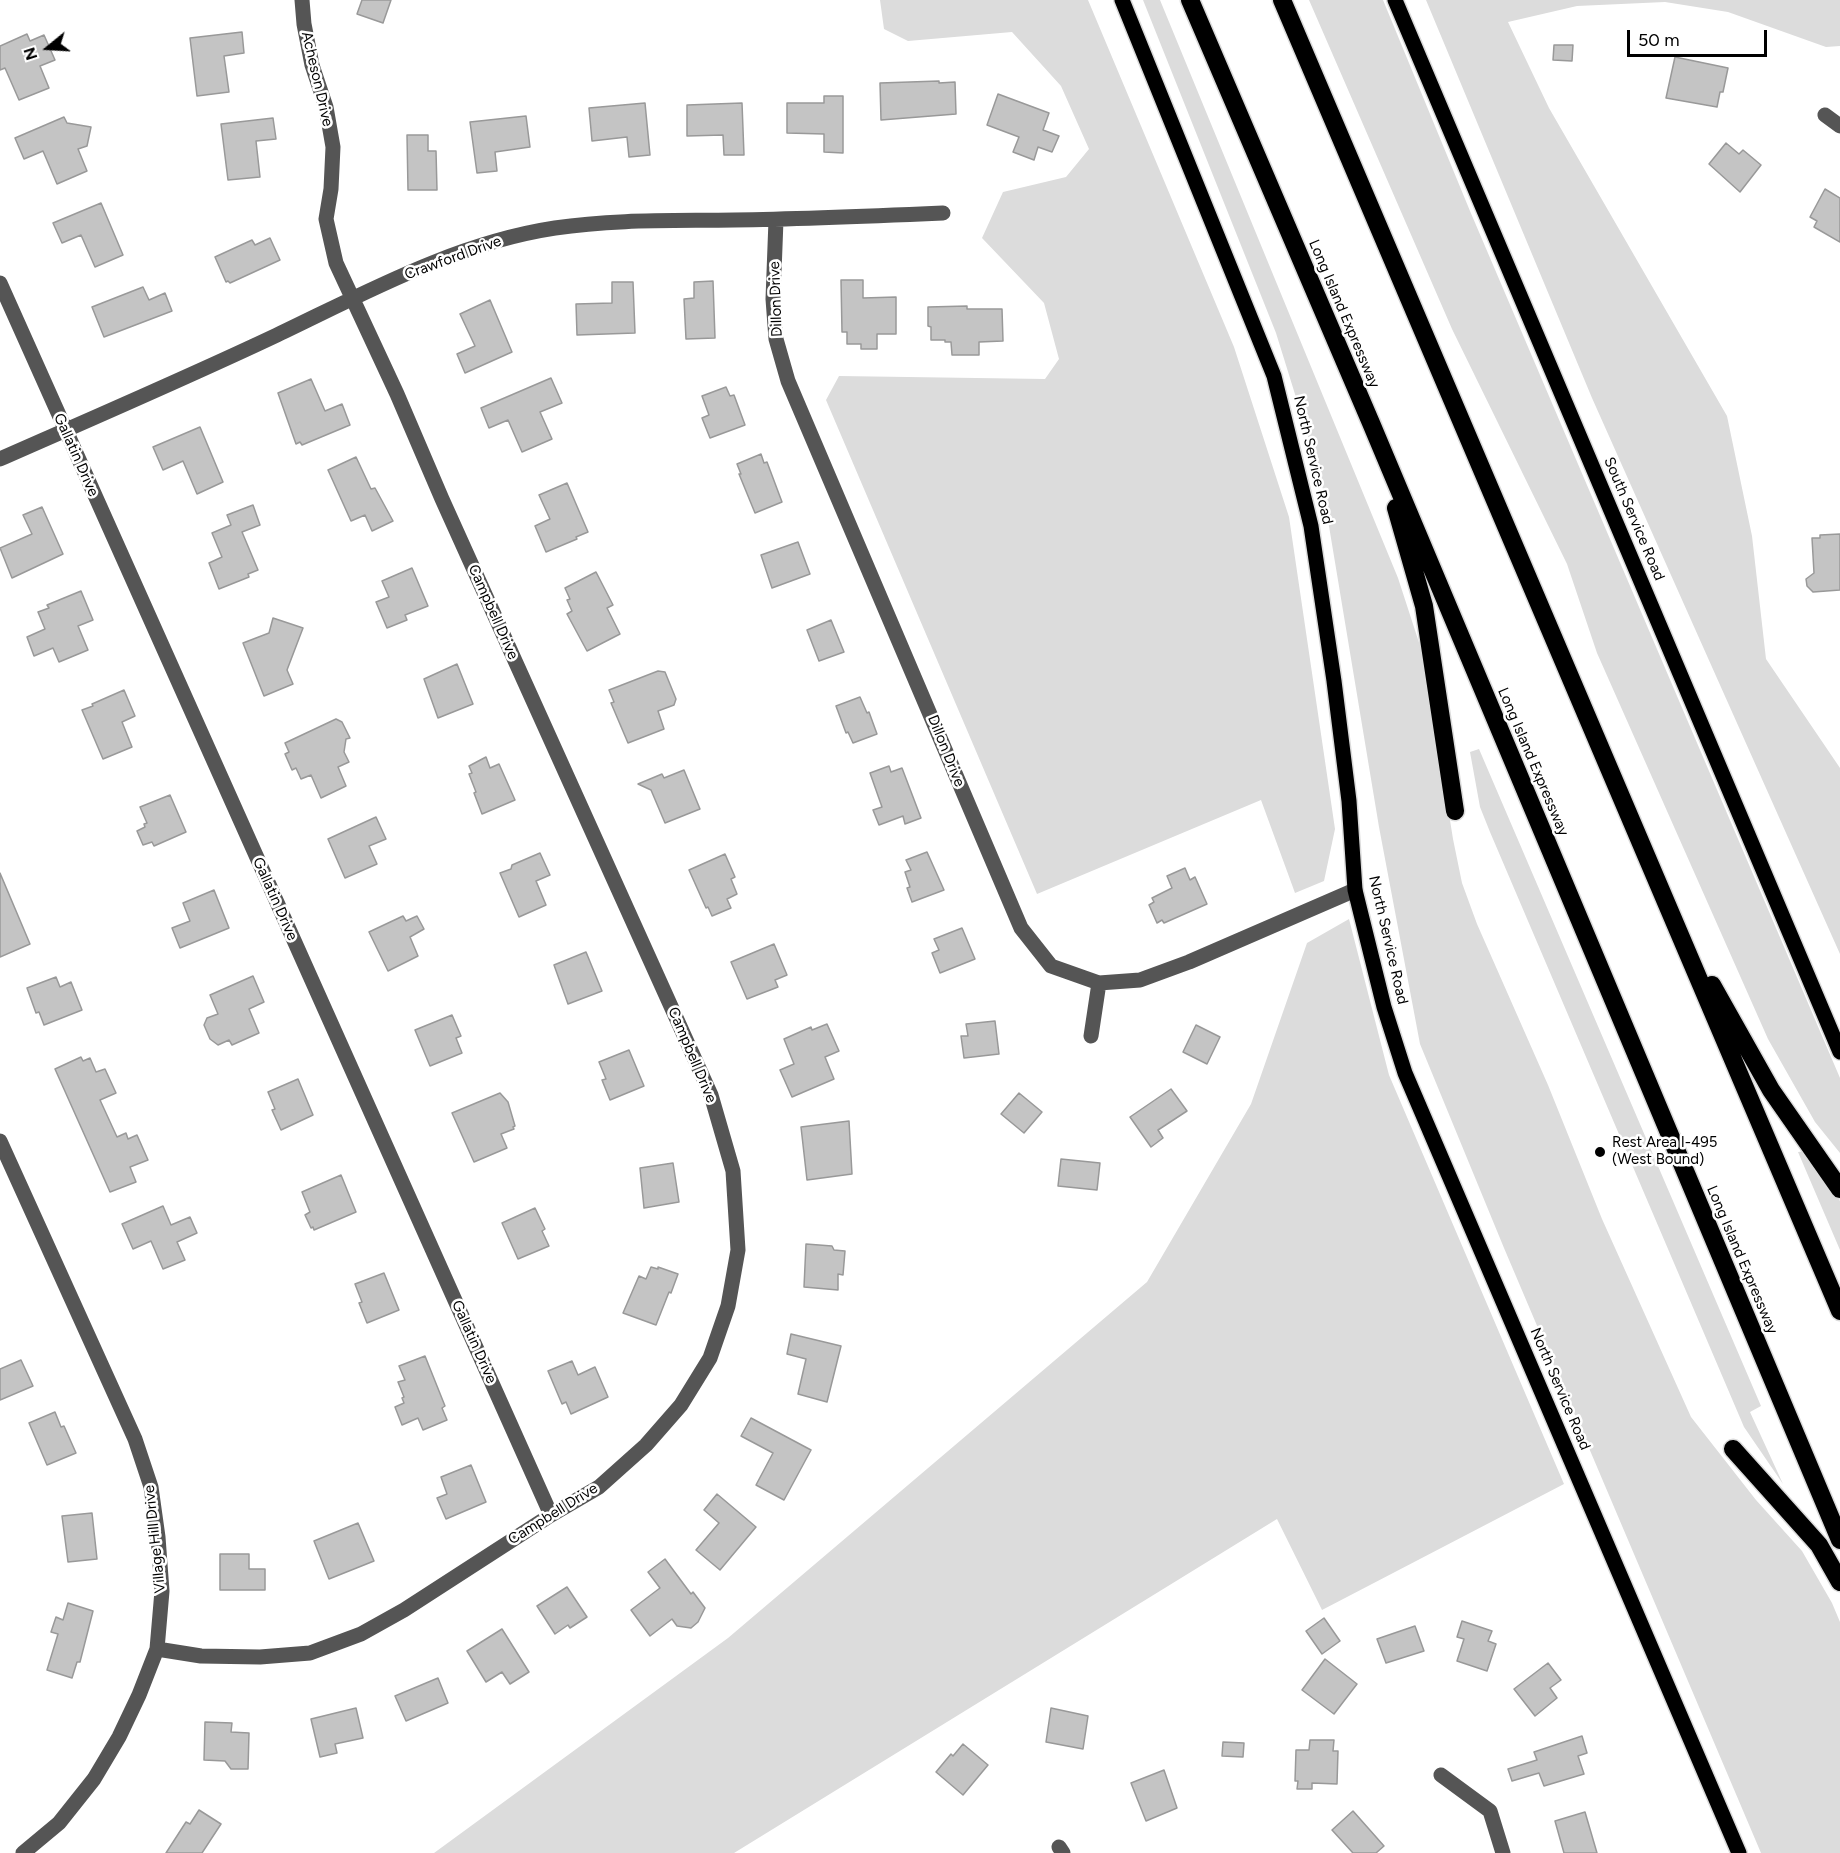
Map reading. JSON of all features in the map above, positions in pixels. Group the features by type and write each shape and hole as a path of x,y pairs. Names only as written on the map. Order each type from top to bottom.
{"highway":[{"name":"Long Island Expressway","path":"1190,0 1371,423 1840,1540"},
{"path":"1282,0 1840,1311"},
{"path":"1371,423 1424,606 1455,811"},
{"path":"1673,918 1772,1090 1840,1189"},
{"path":"1733,1449 1819,1545 1840,1582"}],"main road":[{"name":"North Service Road","path":"1122,0 1274,376 1311,526 1349,801 1355,890 1384,1007 1405,1073 1739,1853"},
{"name":"South Service Road","path":"1395,0 1840,1052"}],"street":[{"name":"Acheson Drive","path":"302,0 312,65 326,107 333,147 331,189 326,219 336,263 353,297"},
{"path":"1825,115 1840,126"},
{"name":"Crawford Drive","path":"0,459 278,334 353,297 441,259 497,241 555,228 629,222 776,220 943,213"},
{"name":"Dillon Drive","path":"776,220 773,298 776,339 792,392 1021,928 1051,966 1099,983 1140,980 1190,963 1355,890"},
{"name":"Gallatin Drive","path":"0,283 551,1515"},
{"name":"Campbell Drive","path":"157,1649 201,1656 260,1657 310,1653 361,1634 404,1610 551,1515 599,1487 646,1445 681,1405 710,1358 728,1306 738,1250 733,1171 711,1095 353,297"},
{"path":"1091,1036 1099,983"},
{"name":"Village Hill Drive","path":"0,1141 135,1439 151,1486 162,1591 157,1649 119,1737 94,1779 59,1823 23,1853"},
{"path":"1441,1775 1490,1811 1503,1853"}],"shaded area":[{"path":"880,0 1088,0 1234,347 1289,517 1335,829 1324,881 1295,893 1261,800 1037,894 826,400 839,376 1045,379 1059,359 1044,303 982,238 1003,192 1066,177 1089,149 1061,86 1012,32 908,41 884,29"},
{"path":"1143,0 1160,0 1398,578 1424,658 1462,883 1477,924 1548,1085 1602,1219 1691,1417 1756,1500 1802,1551 1832,1603 1840,1622 1840,1853 1761,1853 1504,1248 1420,1044 1379,827 1321,478 1276,333"},
{"path":"1309,0 1383,0 1470,211 1840,1078 1840,1153 1815,1122 1768,1039 1597,653 1567,564 1452,329"},
{"path":"1426,0 1840,0 1840,46 1826,47 1728,12 1665,2 1577,6 1508,22 1549,108 1727,416 1752,536 1766,659 1840,768 1840,954 1592,398"},
{"path":"1479,749 1761,1406 1750,1412 1783,1484 1744,1427 1490,832 1480,807 1470,752"},
{"path":"1349,919 1389,1075 1564,1484 1322,1610 1277,1519 734,1853 434,1853 728,1638 1147,1282 1251,1104 1307,943"},
{"path":"1807,1151 1840,1201 1840,1250 1798,1152"}],"building":[{"path":"362,0 391,0 383,23 357,14"},
{"path":"242,32 244,53 224,56 229,92 197,96 190,38"},
{"path":"27,34 30,41 44,35 55,60 40,66 49,88 19,100 5,68 0,70 0,46"},
{"path":"1554,45 1573,45 1572,61 1553,60"},
{"path":"1675,57 1728,68 1717,107 1666,98"},
{"path":"939,81 939,83 955,82 956,114 881,120 880,83"},
{"path":"998,94 1049,113 1043,130 1059,136 1052,152 1038,147 1034,160 1013,152 1019,137 987,125"},
{"path":"824,96 843,96 843,153 824,152 824,134 787,133 787,103 824,103"},
{"path":"645,103 650,155 629,157 627,137 592,141 589,108"},
{"path":"742,103 744,155 724,155 723,135 687,136 687,105"},
{"path":"526,116 530,147 495,152 497,171 477,173 470,122"},
{"path":"64,117 67,123 91,127 87,146 78,149 87,171 57,184 43,151 24,159 15,138"},
{"path":"273,118 276,139 256,141 260,177 228,180 221,124"},
{"path":"407,135 428,135 428,151 436,151 437,190 408,190"},
{"path":"1726,143 1739,154 1743,150 1761,165 1740,192 1709,164"},
{"path":"1825,189 1840,198 1840,242 1814,227 1817,221 1810,217"},
{"path":"101,203 123,255 95,267 81,235 62,243 53,223"},
{"path":"270,238 280,260 230,283 226,282 215,257 252,240 255,245"},
{"path":"841,280 863,280 863,298 896,297 896,334 877,334 877,349 861,349 861,344 847,344 847,332 842,332"},
{"path":"713,281 715,338 686,339 684,299 694,298 694,282"},
{"path":"612,282 633,282 635,333 577,335 576,304 612,303"},
{"path":"143,287 149,300 165,293 172,311 104,337 92,307"},
{"path":"490,300 512,352 465,373 457,354 475,346 460,314"},
{"path":"967,306 967,309 1002,309 1003,341 979,342 979,355 952,355 951,342 931,340 928,307"},
{"path":"551,378 562,403 540,412 552,439 522,452 508,420 489,428 481,408"},
{"path":"311,379 325,411 342,404 350,425 302,445 300,442 296,444 278,393"},
{"path":"726,387 730,396 734,395 745,425 710,438 702,418 709,415 702,396"},
{"path":"200,427 223,482 197,494 183,461 163,470 153,447"},
{"path":"761,454 764,463 767,462 782,502 755,513 737,464"},
{"path":"356,457 371,489 375,488 393,521 372,531 365,515 351,521 328,470"},
{"path":"567,483 588,532 546,552 535,526 550,519 539,495"},
{"path":"253,505 260,525 242,532 258,570 248,574 249,577 219,589 209,563 222,557 212,533 231,525 227,515"},
{"path":"42,507 63,554 12,578 0,548 32,534 23,515"},
{"path":"1840,534 1840,590 1813,592 1807,586 1806,579 1814,573 1812,538 1820,538 1820,535"},
{"path":"798,542 810,574 772,588 761,555"},
{"path":"412,568 428,606 405,615 407,620 387,628 376,602 389,597 382,581"},
{"path":"596,572 613,605 607,608 620,634 587,651 567,614 572,611 565,588"},
{"path":"81,591 93,620 78,626 88,650 59,662 53,648 34,656 27,637 45,629 38,612 49,608 47,605"},
{"path":"273,618 303,628 287,670 293,684 264,696 243,643 269,633"},
{"path":"831,620 844,652 819,661 807,630"},
{"path":"457,664 473,704 438,718 424,679"},
{"path":"658,671 665,672 676,699 674,705 658,711 664,729 628,743 611,703 614,702 609,690"},
{"path":"124,690 135,716 122,722 132,747 103,759 82,710"},
{"path":"860,697 867,713 869,712 877,734 853,743 848,732 846,733 836,706"},
{"path":"336,719 342,722 350,738 346,739 344,752 349,762 338,767 346,786 321,798 311,775 301,779 296,768 292,770 285,754 289,752 285,743"},
{"path":"486,757 490,768 499,764 515,800 482,814 474,793 476,792 469,774 472,773 469,766"},
{"path":"889,766 891,772 902,768 921,818 905,824 903,816 879,825 873,810 882,807 870,773"},
{"path":"684,770 700,809 665,823 651,790 638,784 662,774 664,778"},
{"path":"170,795 186,832 154,846 152,842 143,845 137,831 145,827 144,824 147,823 140,807"},
{"path":"376,817 386,839 369,846 377,864 345,878 328,839"},
{"path":"927,852 944,890 912,902 905,872 911,870 906,860"},
{"path":"540,853 550,875 536,881 546,905 519,917 500,873"},
{"path":"725,854 735,877 731,879 737,894 727,899 731,908 712,916 689,870"},
{"path":"1185,868 1190,880 1195,877 1207,904 1164,923 1162,920 1157,923 1149,905 1154,902 1152,898 1172,888 1167,876"},
{"path":"0,873 30,944 0,957"},
{"path":"214,890 229,928 180,948 172,928 190,921 183,903"},
{"path":"403,916 406,921 417,916 424,929 410,937 418,956 388,971 369,932"},
{"path":"962,928 975,959 940,973 932,953 939,950 934,939"},
{"path":"774,944 787,975 775,980 778,987 747,999 731,962"},
{"path":"586,952 602,991 568,1004 554,965"},
{"path":"253,976 264,1002 249,1009 259,1033 232,1045 229,1040 218,1045 210,1039 204,1025 207,1018 218,1014 210,995"},
{"path":"56,977 60,987 71,982 82,1010 44,1025 39,1012 36,1013 27,988"},
{"path":"452,1015 461,1036 456,1038 462,1053 430,1066 415,1030"},
{"path":"995,1021 999,1054 964,1058 961,1036 968,1036 966,1024"},
{"path":"827,1024 839,1051 825,1057 834,1079 792,1097 780,1070 794,1064 784,1039 811,1027 812,1030"},
{"path":"1196,1025 1220,1037 1207,1064 1183,1052"},
{"path":"629,1050 644,1086 610,1100 602,1080 606,1079 599,1062"},
{"path":"81,1057 83,1061 90,1058 96,1072 105,1069 116,1093 100,1100 117,1137 126,1133 128,1139 137,1135 148,1160 130,1167 136,1182 110,1192 55,1069"},
{"path":"298,1079 313,1115 281,1130 272,1110 275,1109 268,1092"},
{"path":"1171,1089 1187,1111 1158,1130 1163,1138 1151,1147 1130,1117"},
{"path":"500,1093 508,1102 515,1126 514,1129 501,1134 507,1148 474,1162 452,1113"},
{"path":"1019,1093 1042,1112 1024,1133 1001,1114"},
{"path":"849,1121 852,1174 807,1180 801,1127"},
{"path":"1061,1159 1100,1163 1097,1190 1058,1186"},
{"path":"673,1163 679,1202 644,1208 640,1168"},
{"path":"341,1175 356,1212 314,1230 305,1215 310,1212 302,1192"},
{"path":"163,1206 171,1225 190,1217 197,1233 177,1242 185,1260 163,1269 151,1241 133,1249 122,1224"},
{"path":"535,1208 545,1229 542,1231 549,1246 518,1259 502,1223"},
{"path":"806,1244 832,1246 834,1250 845,1251 843,1275 838,1274 838,1290 804,1287"},
{"path":"651,1267 678,1274 656,1325 623,1313 639,1276 646,1279"},
{"path":"384,1273 399,1310 367,1323 355,1284"},
{"path":"791,1334 841,1346 827,1402 798,1394 806,1359 787,1354"},
{"path":"425,1356 445,1406 442,1408 447,1420 423,1430 418,1418 402,1425 395,1407 404,1403 398,1382 405,1380 399,1366"},
{"path":"21,1360 33,1386 0,1400 0,1369"},
{"path":"572,1361 578,1375 595,1367 608,1397 571,1414 566,1402 562,1404 548,1371"},
{"path":"55,1412 76,1453 47,1465 29,1423"},
{"path":"751,1418 811,1450 784,1500 756,1485 773,1453 741,1436"},
{"path":"471,1465 486,1502 446,1519 437,1498 447,1494 441,1477"},
{"path":"717,1494 756,1527 720,1570 696,1550 719,1523 704,1510"},
{"path":"92,1513 97,1559 68,1562 62,1516"},
{"path":"358,1523 374,1561 329,1579 314,1541"},
{"path":"220,1554 249,1554 249,1569 265,1569 265,1590 220,1590"},
{"path":"665,1559 691,1594 693,1592 705,1608 698,1622 691,1628 677,1626 672,1619 650,1636 631,1610 660,1588 648,1572"},
{"path":"567,1587 587,1617 570,1628 568,1625 555,1634 537,1606"},
{"path":"68,1603 93,1611 80,1662 77,1662 72,1678 47,1670 58,1634 51,1632 56,1617 63,1620"},
{"path":"1324,1618 1340,1641 1322,1654 1306,1631"},
{"path":"1462,1621 1492,1631 1488,1641 1496,1644 1487,1671 1457,1661 1464,1639 1457,1637"},
{"path":"1415,1626 1424,1651 1386,1663 1377,1639"},
{"path":"502,1629 529,1672 510,1684 502,1672 486,1682 467,1651"},
{"path":"1325,1659 1357,1684 1334,1714 1302,1690"},
{"path":"1548,1663 1561,1680 1550,1688 1557,1698 1535,1716 1514,1689"},
{"path":"438,1678 448,1703 406,1721 395,1696"},
{"path":"356,1708 363,1738 335,1744 337,1753 320,1757 311,1719"},
{"path":"1051,1708 1088,1716 1083,1749 1046,1742"},
{"path":"205,1722 232,1723 231,1732 249,1733 248,1769 231,1769 225,1761 204,1760"},
{"path":"1582,1736 1587,1753 1578,1756 1584,1774 1544,1786 1539,1773 1512,1781 1508,1769 1537,1760 1534,1752"},
{"path":"1310,1740 1334,1740 1333,1751 1338,1751 1337,1784 1312,1783 1312,1789 1297,1789 1296,1750 1309,1750"},
{"path":"1223,1742 1244,1743 1243,1757 1222,1756"},
{"path":"963,1744 988,1765 963,1795 936,1772"},
{"path":"1164,1770 1177,1808 1146,1821 1131,1783"},
{"path":"199,1810 221,1824 202,1853 166,1853 186,1822 190,1824"},
{"path":"1353,1811 1384,1846 1376,1853 1353,1853 1332,1830"},
{"path":"1585,1812 1597,1853 1564,1853 1555,1821"}],"place":[{"name":"Rest Area I-495 (West Bound)","path":"1600,1152"}]}
